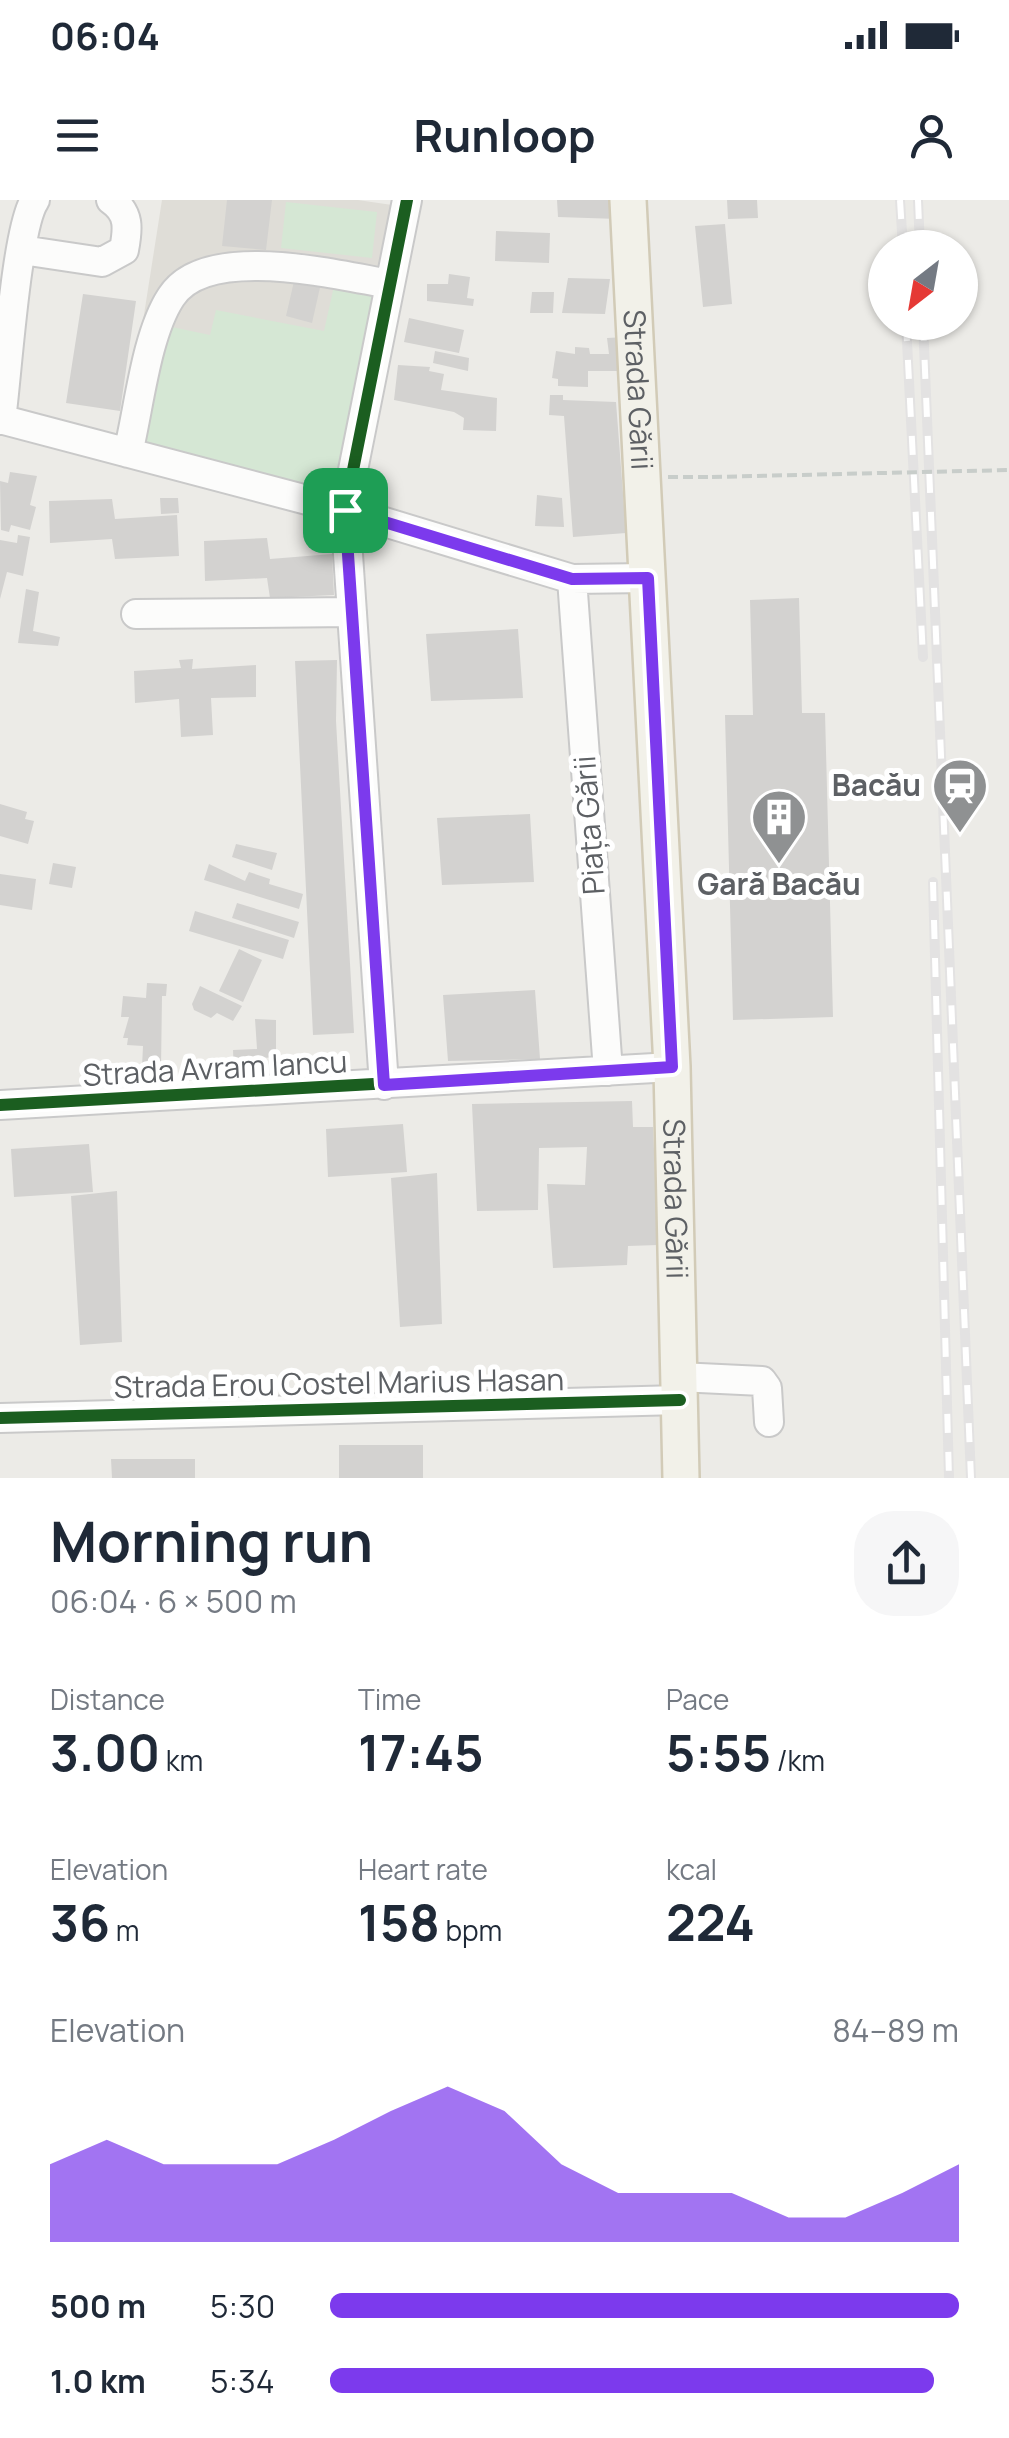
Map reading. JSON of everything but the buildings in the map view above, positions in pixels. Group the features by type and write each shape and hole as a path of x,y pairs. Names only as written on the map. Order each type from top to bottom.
{"main road":[{"name":"Strada Gării","path":"628,200 672,1067 681,1478"}],"street":[{"path":"35,200 28,210 1,420 345,510 572,579 648,578"},
{"path":"22,250 102,262 113,259 124,250 128,226 124,211 111,200"},
{"path":"384,1085 345,510 407,200"},
{"path":"128,453 160,317 172,294 194,275 270,265 390,284"},
{"name":"Piața Gării","path":"572,579 608,1071"},
{"path":"136,614 352,612"},
{"name":"Strada Avram Iancu","path":"0,1106 672,1067"},
{"name":"Strada Erou Costel Marius Hasan","path":"0,1418 680,1389 762,1381 767,1388 769,1422"}],"path":[{"path":"644,478 1009,470"}],"shaded area":[{"path":"162,200 358,200 392,205 333,495 124,442"}],"green space":[{"path":"286,202 377,212 372,258 281,248"},
{"path":"334,286 374,293 333,495 144,447 167,326 210,335 216,310 324,331"}],"railway":[{"path":"900,200 902,230"},
{"path":"918,200 919,230"},
{"path":"907,340 923,657"},
{"path":"924,340 971,1478"},
{"path":"933,882 949,1478"}],"cycle path":[{"path":"384,1085 345,510 407,200"},
{"path":"0,1105 672,1067"},
{"path":"0,1418 680,1400"}],"place":[{"name":"Bacău","path":"960,835"},
{"name":"Gară Bacău","path":"779,866"}],"route":[{"path":"345,510 572,579 648,578 672,1067 384,1085 345,510"}]}
